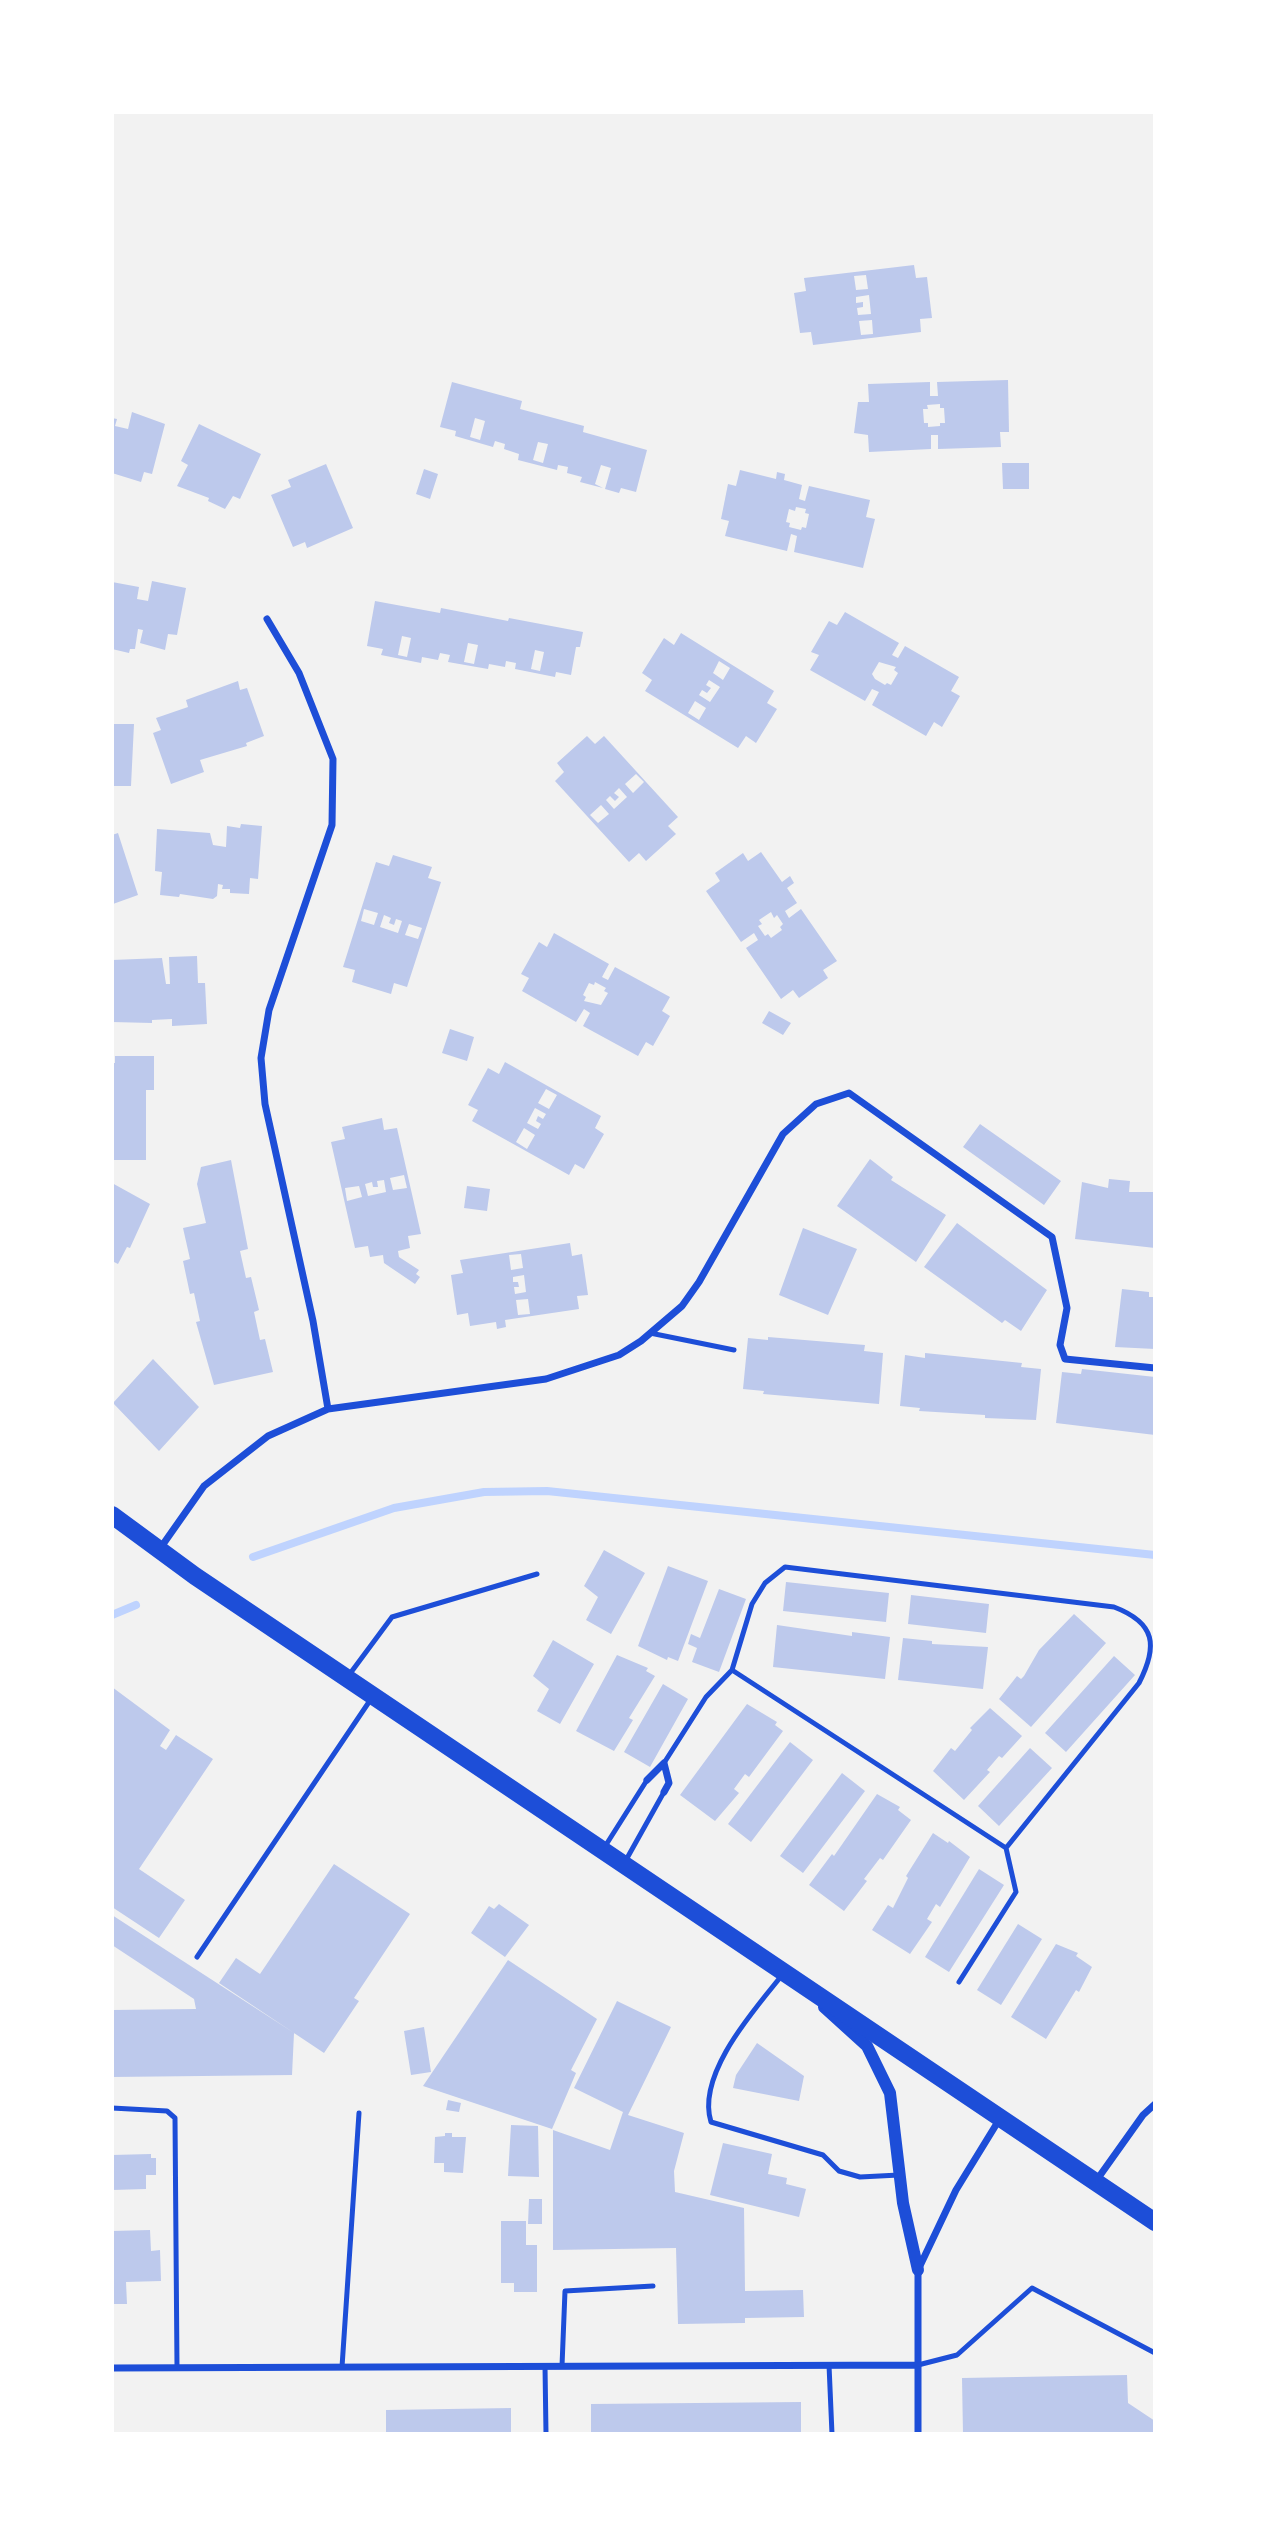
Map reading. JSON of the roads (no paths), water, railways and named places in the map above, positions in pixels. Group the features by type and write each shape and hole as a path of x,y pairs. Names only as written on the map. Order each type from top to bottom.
{"main road":[{"path":"112,1515 158,1550 1155,2222"}],"street":[{"path":"267,619 299,673 333,759 332,825 269,1010 261,1058 265,1104 313,1321 328,1409"},
{"path":"158,1550 204,1486 268,1436 328,1409 546,1379 619,1355 682,1306 699,1282 783,1135 816,1104 849,1093 1052,1237 1068,1308 1059,1345 1065,1359 1155,1368"},
{"path":"647,1780 664,1763"},
{"path":"664,1763 669,1783 664,1792"},
{"path":"785,1971 867,2046 890,2093 900,2175 918,2270 918,2434"},
{"path":"1094,2183 1143,2115 1155,2104"},
{"path":"918,2270 956,2190 999,2119"},
{"path":"112,2368 918,2365"}],"lane":[{"path":"650,1333 734,1350"},
{"path":"664,1763 706,1698 732,1670 752,1604 765,1583 785,1567 1115,1607 1133,1614 1149,1631 1151,1659 1139,1683 1006,1848"},
{"path":"347,1677 392,1616 537,1574"},
{"path":"732,1670 1006,1848 1016,1892 959,1982"},
{"path":"197,1958 374,1695"},
{"path":"603,1849 647,1780"},
{"path":"624,1863 664,1792"},
{"path":"785,1971 726,2049 707,2108 711,2122 823,2155 839,2171 860,2177 900,2175"},
{"path":"112,2108 167,2111 175,2118 177,2368"},
{"path":"342,2367 359,2113"},
{"path":"562,2366 565,2291 653,2286"},
{"path":"918,2365 957,2355 1032,2288 1155,2353"},
{"path":"829,2365 832,2434"},
{"path":"545,2366 546,2434"}],"waterway":[{"path":"253,1557 394,1508 484,1492 547,1491 1155,1555"},
{"path":"112,1615 136,1605"}]}
